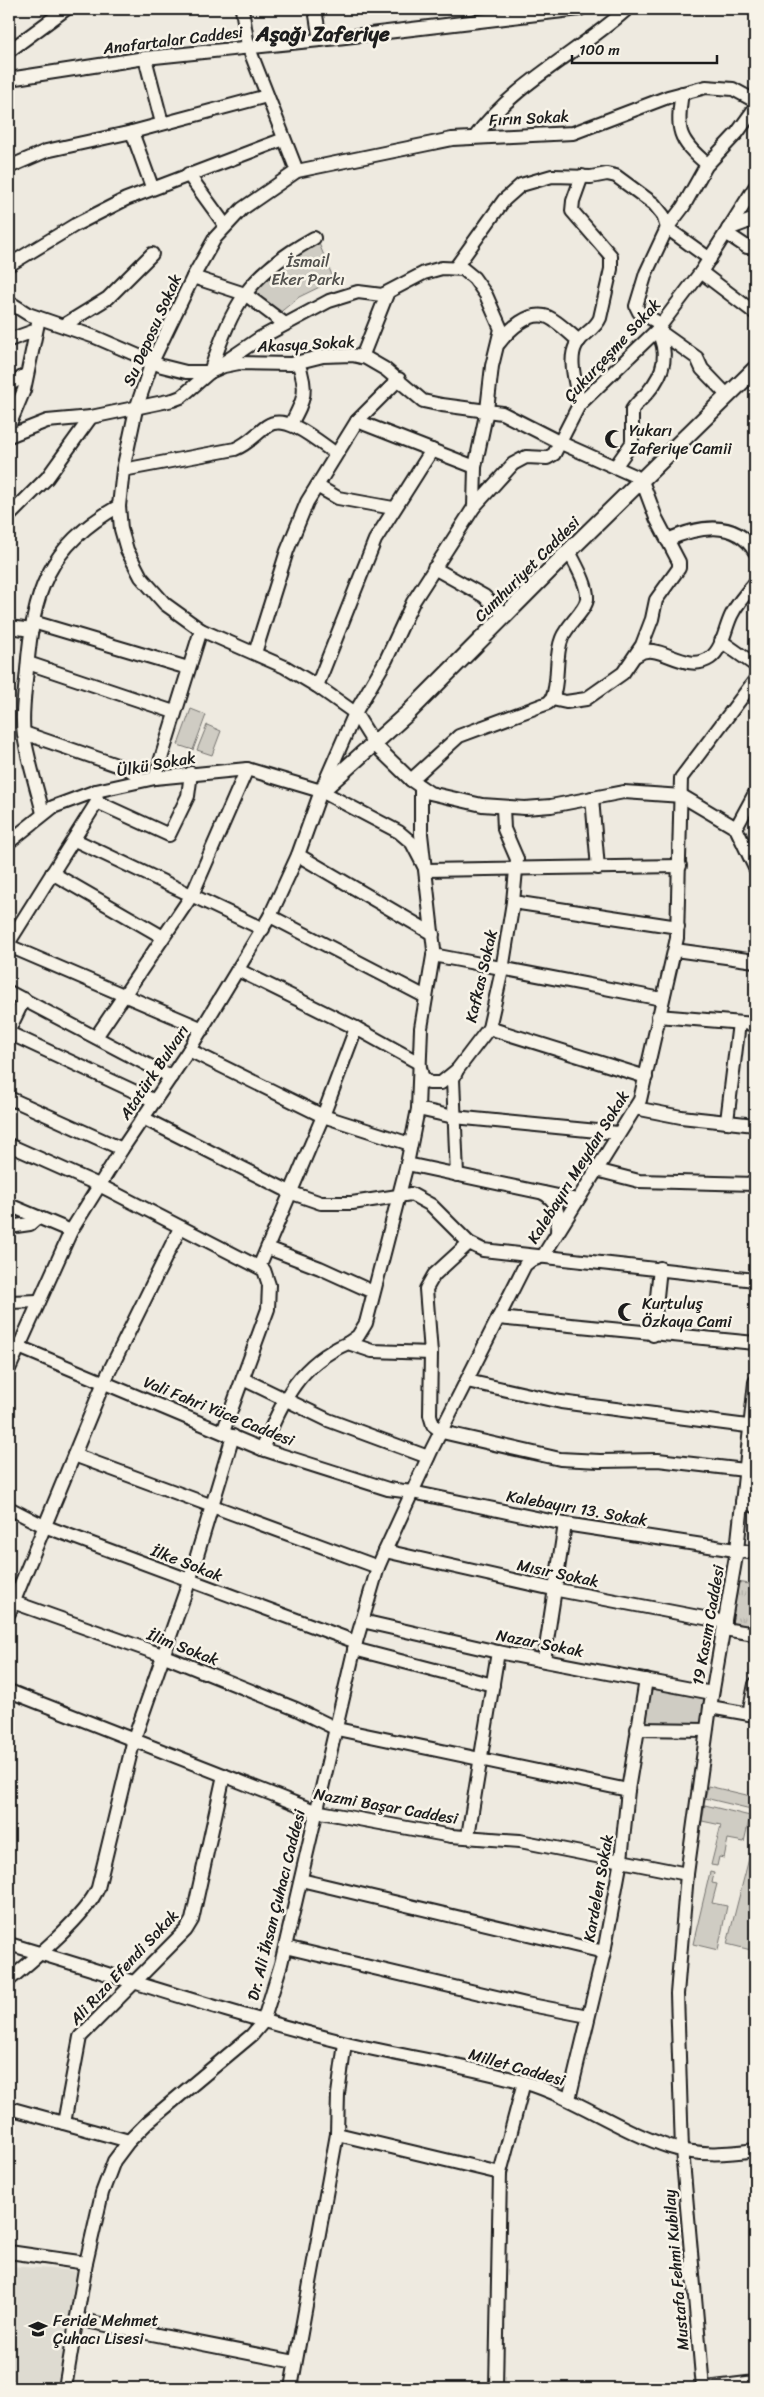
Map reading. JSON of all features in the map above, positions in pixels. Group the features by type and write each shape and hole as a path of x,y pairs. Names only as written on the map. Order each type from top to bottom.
{"main road":[{"name":"Cumhuriyet Caddesi","path":"321,790 375,745 755,369"}],"street":[{"path":"9,51 66,9"},
{"path":"242,9 248,46 297,171"},
{"path":"315,9 320,40"},
{"name":"Anafartalar Caddesi","path":"9,80 145,58 320,40 531,11 580,9"},
{"path":"475,137 518,92 609,25 627,9"},
{"path":"145,58 162,124"},
{"name":"Fırın Sokak","path":"297,171 411,147 475,137 573,133 682,93 721,86 739,91 755,102"},
{"path":"682,93 679,120 681,136 690,149 707,164"},
{"path":"9,167 46,151 132,132 267,96"},
{"path":"728,396 702,369 698,358 639,312 636,306 646,273 667,228 684,207 696,180 707,164 737,133 755,108"},
{"path":"132,132 152,188"},
{"path":"9,265 98,212 152,188 284,139"},
{"name":"Su Deposu Sokak","path":"297,171 262,193 225,225 211,244 193,277 152,362 136,409 123,470 119,506 121,529 127,550 141,577 170,608 201,630 255,653 317,686 355,713 375,745 416,784"},
{"path":"188,174 225,225"},
{"path":"456,268 504,200 515,189 545,177 607,174 616,176 657,206 663,215 667,228 710,259"},
{"path":"579,405 573,359 579,341 593,328 600,318 611,269 611,256 572,211 573,201 582,176"},
{"name":"Çukurçeşme Sokak","path":"321,790 355,713 386,660 413,602 474,507 516,462 526,457 550,458 561,443 579,405 659,327 710,259 755,187"},
{"path":"755,219 727,231 747,247 755,247"},
{"path":"210,372 229,321 245,294 271,265 314,238"},
{"path":"64,325 108,298 152,254"},
{"path":"362,357 381,298 424,273 456,268 465,270 474,278 486,294 501,329 490,376 487,410 475,467 474,507"},
{"path":"701,272 755,313"},
{"path":"193,277 245,294 285,324"},
{"path":"9,436 47,421 91,417 177,399 210,372 285,324 318,306 346,295 362,292 381,298"},
{"name":"Akasya Sokak","path":"9,302 39,318 64,325 152,362 186,372 210,372 231,364 280,365 324,356 362,357 399,380 414,394 428,402 487,410 508,415 561,443 632,474 642,482"},
{"path":"498,319 506,327 518,325 538,316 548,318 579,341"},
{"path":"9,426 20,405 34,331 39,318"},
{"path":"499,343 518,325"},
{"path":"616,467 632,443 632,410 654,385 664,364 664,347 659,327"},
{"path":"9,340 34,331"},
{"path":"291,424 303,402 306,392 298,362"},
{"path":"9,386 27,374"},
{"path":"255,653 287,551 306,502 357,421 399,380"},
{"path":"9,516 47,478 91,417"},
{"path":"123,470 230,450 244,444 273,422 283,421 291,424 336,454"},
{"path":"357,421 475,467"},
{"path":"317,686 349,609 370,551 394,508 432,450"},
{"path":"552,699 574,701 591,697 623,673 636,655 652,619 656,600 680,566 642,482"},
{"path":"317,486 338,498 394,508"},
{"path":"43,813 24,734 32,626 43,582 56,559 88,526 119,506"},
{"path":"667,540 693,530 719,529 742,536 755,552"},
{"path":"416,784 458,736 548,703 552,699 561,639 569,623 584,606 587,597 585,587 569,551"},
{"path":"434,568 484,596 506,616"},
{"path":"636,655 650,650 685,662 698,662 712,656 736,608 755,583"},
{"path":"9,627 32,626 188,668"},
{"path":"155,778 201,630"},
{"path":"721,641 755,665"},
{"path":"28,663 174,712"},
{"name":"Kalebayırı Meydan Sokak","path":"412,1492 526,1265 530,1260 543,1256 618,1133 636,1108 646,1077 658,1016 675,950 678,927 681,778 755,680"},
{"path":"24,734 128,769 136,774 140,780"},
{"path":"96,1037 192,895 247,769"},
{"name":"Ülkü Sokak","path":"9,842 43,813 64,802 97,797 140,780 191,773 247,769 321,790 390,827 409,840 426,870"},
{"path":"191,773 188,796 169,835 97,797 75,840 52,873 9,944 202,1029"},
{"path":"416,784 441,797 503,807 544,807 624,792 682,796 736,828 755,868"},
{"path":"262,1449 285,1398 294,1385 313,1365 330,1352 356,1338 364,1328 407,1164 418,1109 427,1085 419,1063 426,997 433,955 433,934 416,784"},
{"name":"Atatürk Bulvarı","path":"9,1368 71,1231 99,1185 172,1077 263,929 298,855 321,790"},
{"path":"736,828 755,793"},
{"path":"592,798 598,868"},
{"name":"Kafkas Sokak","path":"457,1175 453,1084 457,1070 490,1028 513,902 516,855 503,824 503,807"},
{"path":"390,827 409,828 417,824 421,816"},
{"path":"75,840 263,929"},
{"path":"298,855 433,934"},
{"path":"426,870 680,866"},
{"path":"52,873 163,937"},
{"path":"513,902 678,927"},
{"path":"270,916 426,997"},
{"path":"675,950 755,961"},
{"path":"433,955 502,970 662,999"},
{"path":"238,970 356,1028 419,1063"},
{"path":"9,992 172,1077"},
{"path":"24,1000 9,1031 155,1101"},
{"path":"658,1016 755,1024"},
{"path":"726,1121 739,1023"},
{"path":"259,1267 292,1193 356,1028"},
{"path":"490,1028 646,1077"},
{"path":"189,1050 323,1116 410,1144"},
{"path":"427,1085 444,1082 457,1070"},
{"path":"427,1085 442,1087 450,1094 454,1116"},
{"path":"9,1098 122,1150"},
{"path":"636,1108 681,1117 755,1125"},
{"path":"418,1109 454,1116 618,1133"},
{"path":"143,1118 292,1193 329,1205 352,1204 398,1194 411,1194 427,1202 468,1243 483,1250 660,1268 755,1280"},
{"path":"9,1145 99,1185 259,1267 268,1278 270,1301 243,1379 228,1434 213,1506 189,1582 134,1739 98,1888 89,1903 40,1954 9,1980"},
{"path":"407,1164 577,1200"},
{"path":"596,1170 639,1181 755,1184"},
{"path":"544,1193 551,1198 556,1207 558,1218 556,1234"},
{"path":"9,1205 71,1231"},
{"path":"9,1227 30,1224 38,1217"},
{"path":"11,1608 104,1382 180,1228"},
{"path":"468,1243 434,1275 427,1286 430,1415 433,1425 442,1432 560,1459 600,1461 658,1460 745,1470"},
{"path":"268,1248 320,1268 373,1292"},
{"path":"653,1335 660,1268"},
{"path":"9,1302 39,1301"},
{"path":"498,1318 653,1335 755,1343"},
{"path":"348,1343 372,1351 430,1353"},
{"name":"Vali Fahri Yüce Caddesi","path":"19,1347 262,1449 388,1489 412,1492"},
{"path":"243,1379 353,1430 428,1457"},
{"path":"467,1382 561,1402 753,1426"},
{"name":"19 Kasım Caddesi","path":"687,1874 706,1730 737,1550 745,1470 753,1426 755,1382"},
{"path":"74,1455 378,1567"},
{"name":"Kalebayırı 13. Sokak","path":"412,1492 565,1524 755,1554"},
{"name":"Dr. Ali İhsan Çuhacı Caddesi","path":"65,2388 86,2263 107,2177 114,2161 129,2141 148,2122 252,2035 263,2022 272,1998 285,1947 315,1811 337,1729 362,1621 378,1567 412,1492"},
{"path":"742,1502 755,1506"},
{"name":"İlke Sokak","path":"9,1508 44,1526 355,1646 493,1685"},
{"path":"544,1660 553,1589 565,1524"},
{"name":"Mısır Sokak","path":"385,1551 724,1625 755,1634"},
{"name":"İlim Sokak","path":"11,1608 162,1656 296,1709 337,1729 628,1790"},
{"name":"Nazar Sokak","path":"362,1621 498,1652 712,1693"},
{"path":"468,1836 498,1652"},
{"name":"Kardelen Sokak","path":"569,2099 604,1952 620,1860 628,1790 646,1680"},
{"path":"710,1707 752,1714 755,1684"},
{"name":"Nazmi Başar Caddesi","path":"9,1691 315,1811 451,1836 520,1841 687,1874"},
{"path":"638,1729 706,1730"},
{"name":"Ali Rıza Efendi Sokak","path":"64,2123 80,2037 186,1930 192,1920 224,1775"},
{"name":"Mustafa Fehmi Kubilay","path":"687,1874 677,1994 682,2150 705,2388"},
{"path":"301,1880 604,1952"},
{"name":"Millet Caddesi","path":"9,1944 263,2022 345,2043 524,2082 569,2099 629,2130 682,2150 721,2153 755,2150"},
{"path":"285,1947 526,2004 588,2016"},
{"path":"291,2388 337,2134 338,2094 345,2043"},
{"path":"496,2388 500,2172 524,2082"},
{"path":"9,2108 129,2141"},
{"path":"337,2134 500,2172"},
{"path":"9,2252 86,2263"},
{"path":"76,2319 295,2362"},
{"path":"705,2388 755,2382"}],"shaded area":[{"name":"Feride Mehmet Çuhacı Lisesi","path":"9,2266 79,2271 57,2388 9,2388"}],"green space":[{"name":"İsmail Eker Parkı","path":"318,241 334,280 299,297 278,314 253,294 271,273"},
{"path":"191,709 206,715 193,750 178,745"},
{"path":"207,725 221,731 212,755 197,750"},
{"path":"736,1582 755,1585 755,1631 730,1626"},
{"path":"649,1685 704,1697 701,1725 643,1724"},
{"path":"708,1786 755,1797 755,1806 752,1805 751,1809 705,1798"},
{"path":"705,1805 750,1816 744,1842 728,1839 724,1858 719,1857 717,1866 711,1865 721,1825 702,1821"},
{"path":"755,1835 755,1951 727,1944"},
{"path":"710,1872 714,1873 712,1883 717,1884 712,1903 727,1906 718,1950 693,1944"}],"place":[{"name":"Yukarı Zaferiye Camii","path":"614,439"},
{"name":"Kurtuluş Özkaya Cami","path":"627,1312"},
{"name":"Feride Mehmet Çuhacı Lisesi","path":"38,2329"}],"district":[{"name":"Aşağı Zaferiye","path":"323,34"}]}
